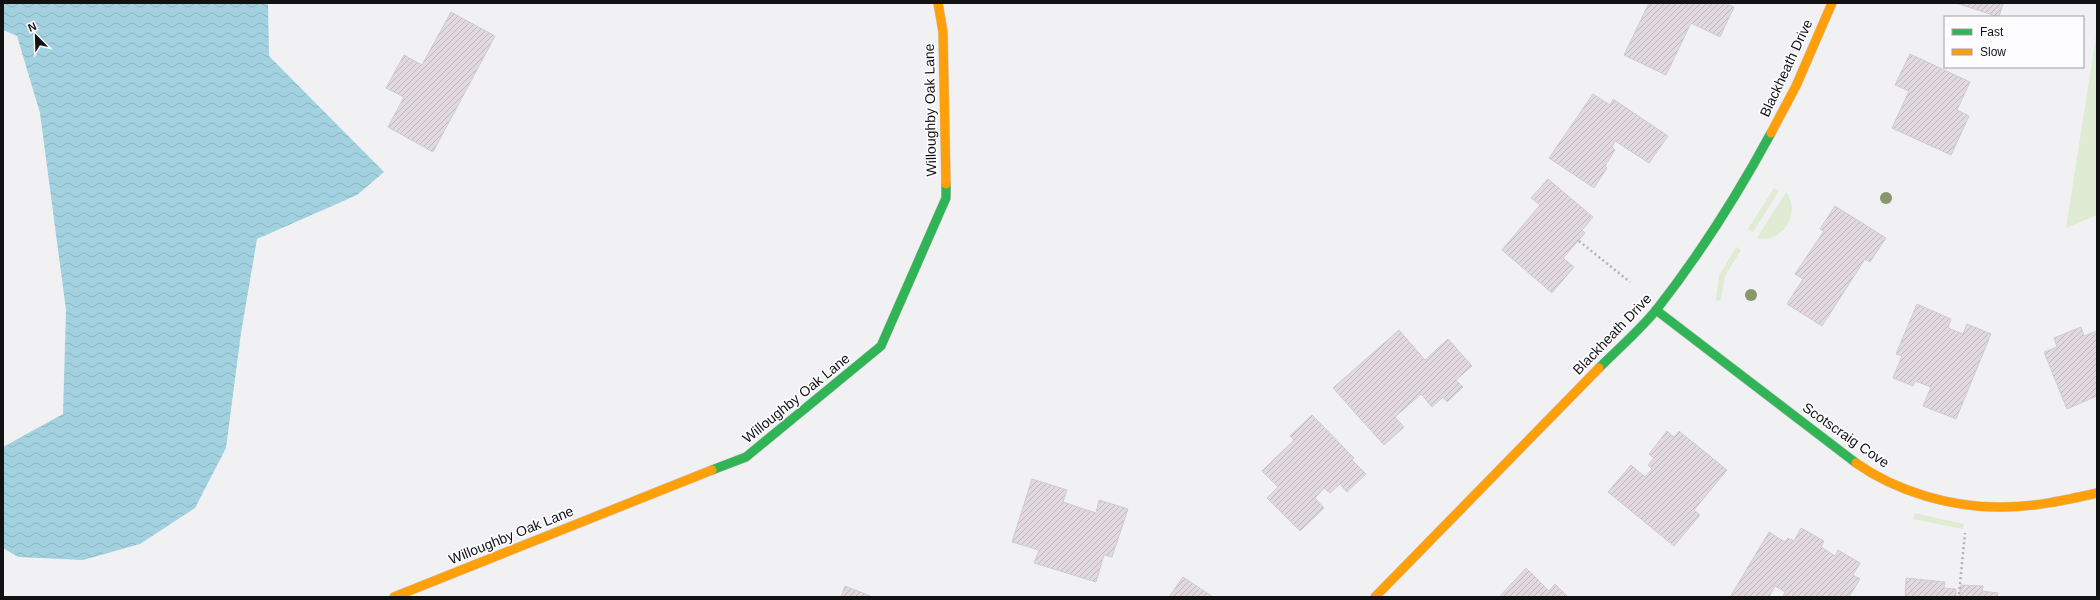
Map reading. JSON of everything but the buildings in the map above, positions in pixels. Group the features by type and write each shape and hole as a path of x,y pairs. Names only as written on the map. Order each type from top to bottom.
{"street":[{"name":"Willoughby Oak Lane","path":"394,597 746,457 881,346 946,198 943,32 938,3"},
{"name":"Blackheath Drive","path":"1375,597 1656,310 1719,221 1755,163 1796,86 1832,3"},
{"name":"Scotscraig Cove","path":"1656,310 1843,454 1873,475 1896,486 1933,497 1992,507 2035,504 2097,493"}],"path":[{"path":"1578,241 1630,282"},
{"path":"1958,594 1965,533"}],"green space":[{"path":"2097,30 2097,215 2066,228"},
{"path":"1774,188 1779,191 1753,232 1748,229"},
{"path":"1786,192 1792,208 1791,217 1787,225 1775,236 1766,239 1757,238"},
{"path":"1736,247 1741,250 1725,276 1721,300 1716,301 1719,276"},
{"path":"1915,513 1964,524 1963,529 1913,519"}],"water":[{"path":"3,3 268,3 269,56 384,172 357,195 257,239 241,333 226,448 195,508 140,544 83,560 18,557 3,548 3,447 63,414 66,310 40,113 17,36 3,30"}],"traffic: fast":[{"path":"1599,368 1657,309 1673,288 1718,223 1771,133"},
{"path":"712,470 746,457 881,346 946,198 946,184"},
{"path":"1656,310 1856,463"}],"traffic: slow":[{"path":"938,3 943,32 946,184"},
{"path":"1771,133 1796,86 1832,3"},
{"path":"1375,597 1599,368"},
{"path":"1856,463 1872,473 1907,490 1965,505 1984,507 2027,506 2062,501 2097,493"},
{"path":"394,597 712,470"}]}
